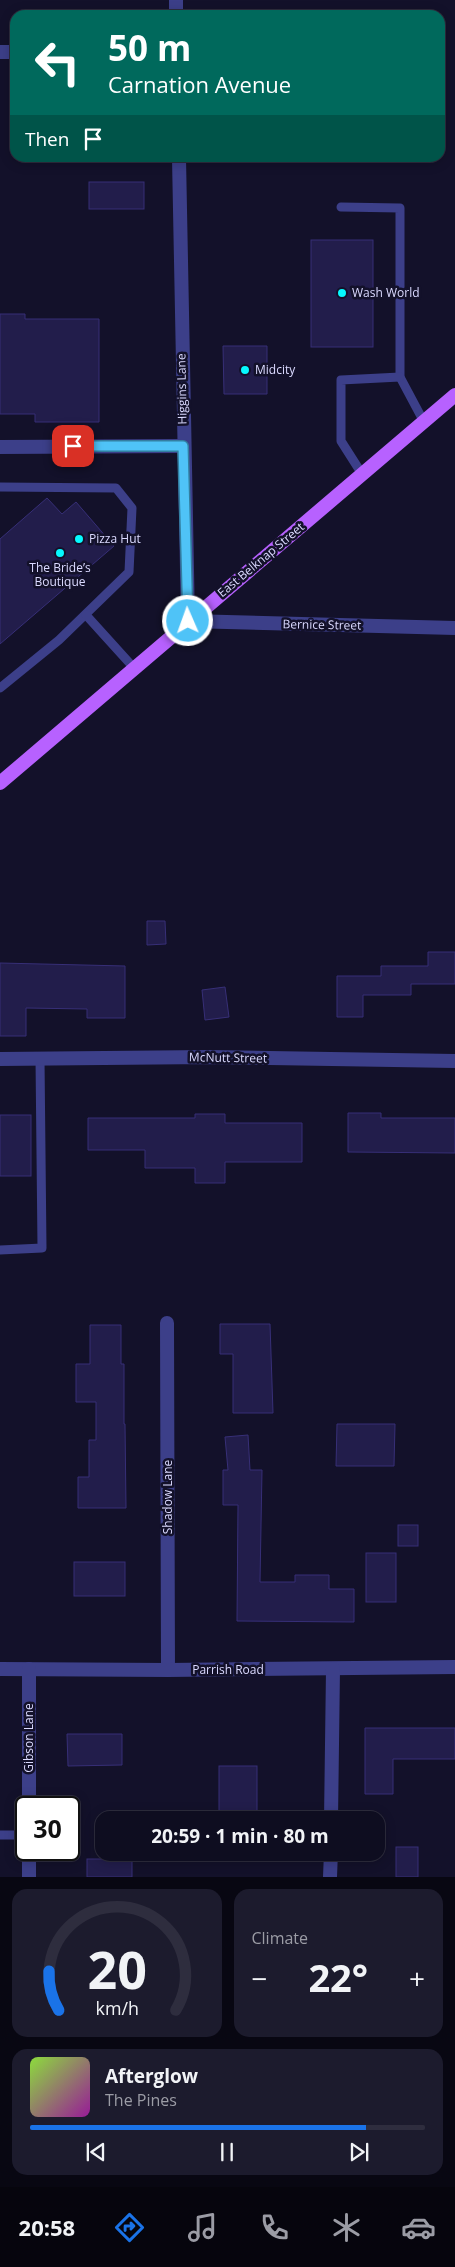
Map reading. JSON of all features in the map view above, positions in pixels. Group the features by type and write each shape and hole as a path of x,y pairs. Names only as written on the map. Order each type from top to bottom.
{"main road":[{"name":"East Belknap Street","path":"0,784 188,621 455,395"}],"street":[{"name":"Higgins Lane","path":"178,162 188,621"},
{"path":"0,447 183,446"},
{"name":"Bernice Street","path":"188,621 455,628"},
{"name":"McNutt Street","path":"0,1060 208,1057 455,1061"},
{"name":"Shadow Lane","path":"167,1323 168,1670"},
{"name":"Parrish Road","path":"0,1668 168,1670 455,1668"},
{"name":"Gibson Lane","path":"29,1796 30,1669"},
{"path":"331,1811 333,1669"},
{"path":"29,1861 29,1877"},
{"path":"330,1877 331,1861"}],"lane":[{"path":"340,207 400,208 400,377 424,422"},
{"path":"362,474 341,441 341,380 400,377"},
{"path":"0,487 116,488 132,508 129,572 86,614 0,688"},
{"path":"86,614 134,668"},
{"path":"0,1250 42,1248 40,1059"},
{"path":"0,1835 15,1835"}],"building":[{"path":"89,182 144,182 144,209 89,209"},
{"name":"Wash World","path":"311,240 373,240 373,347 311,347"},
{"path":"0,314 25,314 25,319 99,319 99,422 35,422 35,414 0,414"},
{"name":"Midcity","path":"223,346 267,346 267,394 224,394"},
{"path":"47,498 62,514 76,502 114,546 0,644 0,539"},
{"path":"147,921 165,921 166,944 147,945"},
{"path":"428,952 455,952 455,984 411,984 411,995 363,995 363,1017 337,1017 337,976 381,976 381,966 428,966"},
{"path":"0,963 125,966 125,1018 87,1018 87,1009 26,1008 26,1036 0,1036"},
{"path":"225,987 229,1017 205,1020 202,990"},
{"path":"348,1113 381,1113 381,1118 455,1118 455,1153 348,1152"},
{"path":"195,1114 225,1114 225,1123 302,1123 302,1162 225,1162 225,1183 195,1183 195,1168 145,1168 145,1150 88,1150 88,1118 195,1118"},
{"path":"0,1115 31,1115 31,1176 0,1176"},
{"path":"220,1324 270,1324 273,1413 233,1413 233,1354 220,1354"},
{"path":"90,1325 121,1325 121,1364 124,1364 126,1508 78,1508 78,1477 89,1477 89,1440 96,1440 96,1402 76,1402 76,1364 90,1364"},
{"path":"337,1424 395,1424 394,1466 336,1466"},
{"path":"248,1435 250,1470 262,1470 260,1582 295,1582 295,1575 329,1575 329,1589 354,1589 354,1622 237,1621 238,1505 223,1505 223,1470 228,1470 225,1437"},
{"path":"398,1525 418,1525 418,1546 398,1546"},
{"path":"366,1553 396,1553 396,1602 366,1602"},
{"path":"74,1562 125,1562 125,1596 74,1596"},
{"path":"365,1728 455,1728 455,1759 393,1759 393,1794 365,1794"},
{"path":"67,1734 122,1734 122,1765 68,1766"},
{"path":"219,1766 257,1766 257,1811 219,1811"},
{"path":"396,1847 418,1847 418,1877 396,1877"},
{"path":"87,1859 95,1859 95,1861 132,1861 132,1877 87,1877"}],"place":[{"name":"Wash World","path":"342,293"},
{"name":"Midcity","path":"245,370"},
{"name":"Pizza Hut","path":"79,539"},
{"name":"The Bride’s Boutique","path":"60,553"}],"route":[{"path":"73,446 183,446 188,621"}]}
